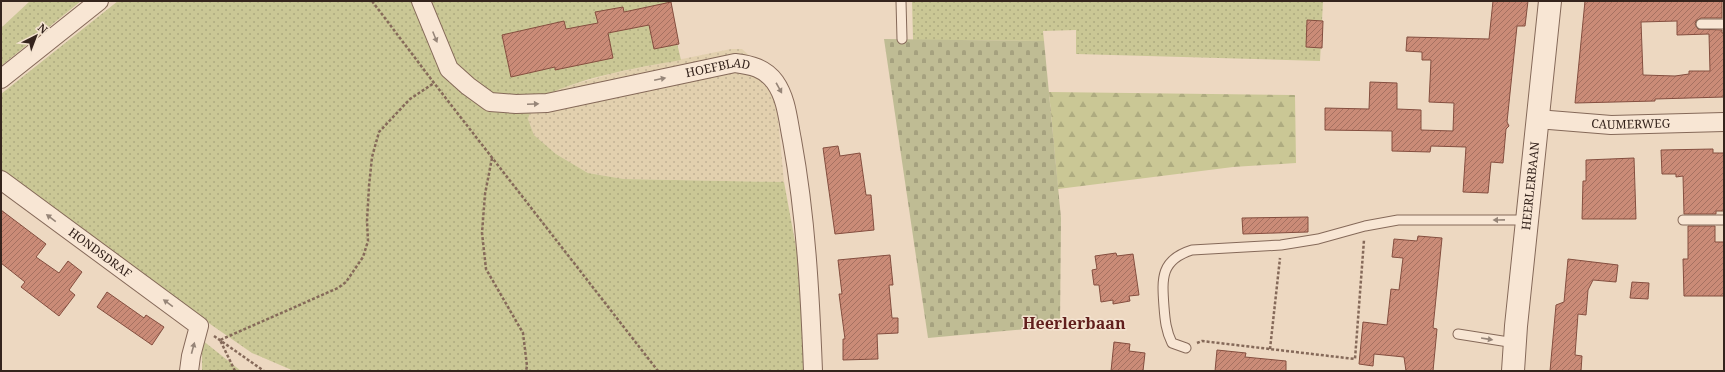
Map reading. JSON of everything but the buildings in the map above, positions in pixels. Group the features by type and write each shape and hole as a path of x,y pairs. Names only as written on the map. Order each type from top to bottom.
{"street":[{"path":"1,79 99,1"},
{"name":"HOEFBLAD","path":"421,1 450,69 468,86 490,102 516,104 547,103 736,63 750,65 766,72 782,92 794,153 806,238 812,321 813,371"},
{"name":"HEERLERBAAN","path":"1513,371 1550,1"},
{"name":"CAUMERWEG","path":"1537,119 1611,125 1724,122"},
{"name":"HONDSDRAF","path":"1,180 199,326"},
{"path":"189,371 191,356 199,326"}],"lane":[{"path":"901,1 902,39"},
{"path":"1701,24 1724,24"},
{"path":"1186,348 1172,343 1166,328 1162,283 1168,265 1183,253 1192,250 1281,245 1318,239 1366,226 1398,220 1527,220"},
{"path":"1683,220 1724,220"},
{"path":"1458,334 1515,343"}],"path":[{"path":"372,1 658,371"},
{"path":"220,340 338,288 346,282 363,257 368,240 367,221 369,186 372,157 379,132 410,99 434,83 450,69"},
{"path":"492,158 484,194 482,233 486,269 523,334 527,366 526,371"},
{"path":"1186,348 1202,341 1355,359 1366,226"},
{"path":"1270,349 1281,245"},
{"path":"199,326 264,371"},
{"path":"220,340 235,371"}],"shaded area":[{"path":"731,49 742,49 752,58 774,94 778,118 784,182 624,179 588,173 556,154 534,135 528,119 534,101 554,90 614,73"}],"green space":[{"path":"30,1 81,1 1,66 1,28"},
{"path":"118,1 667,1 681,60 606,75 569,86 534,101 528,119 534,135 556,154 588,173 624,179 784,182 803,285 805,371 294,371 252,353 80,234 1,175 1,94"},
{"path":"912,1 1323,1 1320,61 1076,54 1076,30 1043,31 1044,41 913,40"},
{"path":"884,39 1044,41 1061,218 1060,326 928,338"},
{"path":"1049,92 1295,95 1296,163 1233,167 1058,189"},
{"path":"202,340 241,371 202,371"}],"district":[{"name":"Heerlerbaan","path":"1074,323"}]}
